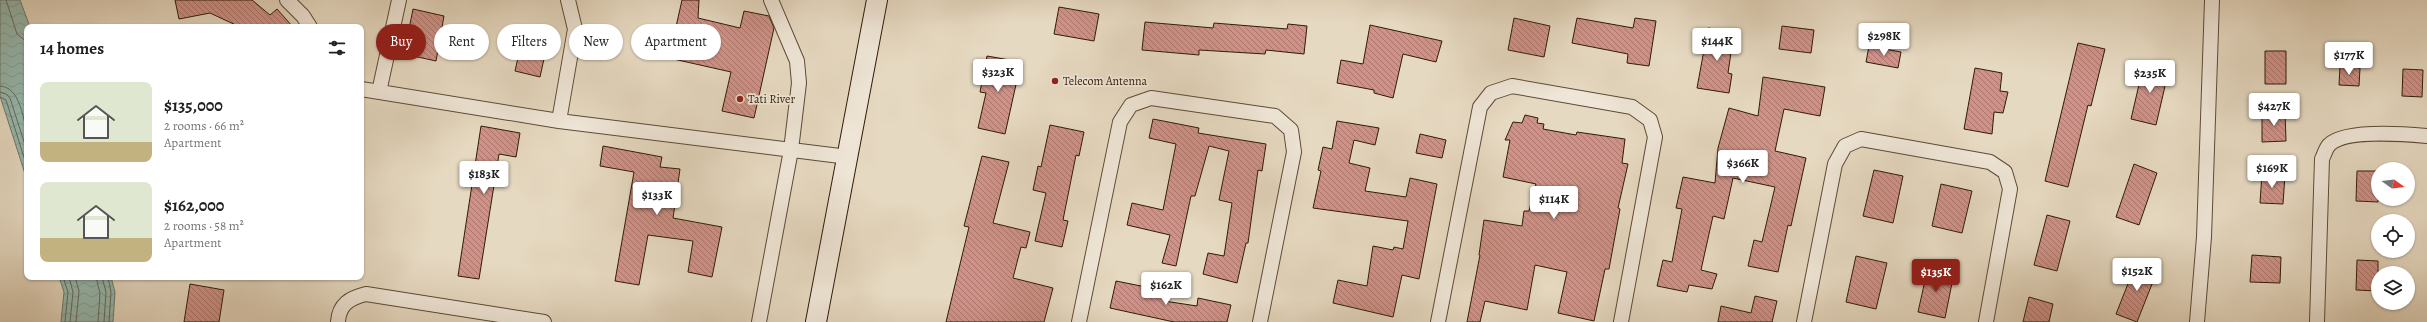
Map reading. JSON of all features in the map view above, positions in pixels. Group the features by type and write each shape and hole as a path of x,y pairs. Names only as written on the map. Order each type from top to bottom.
{"street":[{"path":"287,0 303,16 308,24"},
{"path":"379,92 399,0"},
{"path":"559,121 574,30 568,0"},
{"path":"759,322 791,150 799,83 797,60 771,0"},
{"path":"816,322 878,0"},
{"path":"2197,322 2204,237 2212,0"},
{"path":"1438,322 1480,107 1491,93 1512,86 1632,107 1650,120 1656,137 1621,322"},
{"path":"364,90 559,121 848,157"},
{"path":"1079,322 1120,122 1131,105 1151,98 1275,116 1291,130 1294,152 1260,322"},
{"path":"2318,322 2322,159 2328,145 2340,138 2358,135 2404,133 2427,136"},
{"path":"1804,322 1835,164 1845,146 1861,139 1990,162 2005,172 2010,189 1986,322"},
{"path":"338,322 338,314 349,299 366,294 544,322"}],"water":[{"path":"0,0 20,0 29,24 24,24 24,171 0,96"},
{"path":"60,280 112,280 115,292 113,322 61,322 64,292"}],"building":[{"path":"175,0 252,0 270,15 277,9 290,24 234,24 210,13 179,19"},
{"path":"682,0 699,0 698,18 740,28 744,11 769,16 774,28 754,118 722,111 731,72 678,60 721,60 721,24 677,24"},
{"path":"1059,7 1099,14 1094,41 1054,34"},
{"path":"413,9 444,16 443,24 434,24 434,60 436,61 426,59 426,24 410,24"},
{"path":"1514,18 1550,26 1544,57 1508,50"},
{"path":"1577,18 1633,28 1635,18 1656,21 1649,66 1627,63 1628,54 1572,43"},
{"path":"1145,22 1213,28 1214,23 1287,29 1288,24 1307,26 1304,54 1266,50 1265,54 1199,50 1199,55 1142,50"},
{"path":"1370,25 1442,41 1436,62 1403,54 1393,98 1374,93 1374,90 1337,83 1341,60 1363,64"},
{"path":"1782,26 1814,30 1811,53 1779,49"},
{"path":"1708,28 1734,32 1728,73 1732,74 1729,93 1697,88"},
{"path":"2078,43 2105,49 2091,106 2088,105 2068,187 2045,181"},
{"path":"1869,46 1901,52 1898,68 1866,62"},
{"path":"2265,51 2286,51 2286,84 2265,84"},
{"path":"987,56 1021,62 1005,134 978,128 986,93 980,92"},
{"path":"517,60 544,60 540,77 515,71"},
{"path":"2144,63 2169,69 2156,125 2131,119"},
{"path":"2340,66 2360,68 2359,86 2339,85"},
{"path":"1975,68 2002,73 2000,91 2008,92 2003,113 1994,112 1992,134 1964,129"},
{"path":"2403,69 2423,70 2422,97 2402,96"},
{"path":"1763,77 1825,87 1820,116 1784,109 1775,151 1806,158 1791,226 1788,225 1778,272 1748,266 1754,240 1762,242 1775,187 1733,178 1724,219 1713,216 1701,270 1717,274 1712,289 1689,285 1687,292 1657,286 1663,260 1672,262 1682,209 1676,208 1683,177 1715,183 1718,148 1729,108 1758,116"},
{"path":"2285,111 2286,141 2262,142 2262,112"},
{"path":"1525,115 1538,118 1537,123 1544,124 1543,129 1576,135 1577,132 1625,139 1622,163 1628,164 1618,208 1620,209 1609,269 1605,269 1594,321 1558,313 1567,272 1535,265 1527,310 1485,301 1480,322 1467,322 1480,255 1484,220 1522,226 1524,211 1529,211 1536,184 1503,177 1510,140 1505,140 1513,122 1522,123"},
{"path":"1153,119 1199,128 1198,133 1266,144 1262,171 1258,170 1248,243 1246,243 1237,283 1203,274 1208,253 1224,256 1232,203 1219,200 1229,151 1209,146 1195,196 1191,196 1176,266 1162,263 1170,235 1127,225 1132,203 1163,210 1176,144 1149,138"},
{"path":"1337,121 1379,128 1375,145 1354,140 1349,163 1370,168 1365,191 1406,197 1410,178 1437,184 1419,279 1402,275 1393,317 1333,303 1338,280 1367,286 1373,246 1393,250 1394,247 1403,249 1408,221 1313,208 1321,171 1318,170 1323,147 1332,149"},
{"path":"1050,125 1084,132 1079,156 1076,155 1063,220 1068,221 1062,247 1035,241 1046,193 1033,190 1038,166 1041,167"},
{"path":"481,126 520,133 516,157 499,154 479,279 458,276"},
{"path":"1420,134 1446,140 1442,158 1416,153"},
{"path":"603,146 662,157 660,167 680,169 673,218 722,227 712,277 688,272 693,241 648,235 639,285 615,281 634,172 600,166"},
{"path":"982,156 1009,162 993,223 1030,232 1026,248 1021,247 1013,278 1053,288 1044,322 946,322 969,227 964,226"},
{"path":"2134,164 2157,173 2139,225 2116,217"},
{"path":"1874,170 1903,176 1893,223 1863,216"},
{"path":"2357,171 2371,171 2371,202 2356,201"},
{"path":"2262,173 2285,175 2283,204 2260,203"},
{"path":"1941,184 1972,191 1962,233 1932,226"},
{"path":"2047,215 2070,221 2057,271 2034,265"},
{"path":"2252,255 2281,257 2280,283 2250,282"},
{"path":"1856,256 1887,263 1876,309 1846,302"},
{"path":"2357,260 2378,261 2378,266 2371,266 2371,291 2356,290"},
{"path":"2137,261 2158,269 2137,322 2116,314"},
{"path":"1928,267 1954,273 1945,318 1918,312"},
{"path":"1116,281 1166,291 1164,301 1197,306 1198,298 1231,305 1227,322 1174,322 1110,308"},
{"path":"190,284 224,290 219,322 184,322"},
{"path":"1755,296 1777,301 1772,322 1718,322 1721,306 1751,313"},
{"path":"2029,297 2053,304 2049,322 2023,322"}],"place":[{"name":"Telecom Antenna","path":"1055,81"},
{"name":"Tati River","path":"740,99"}]}
